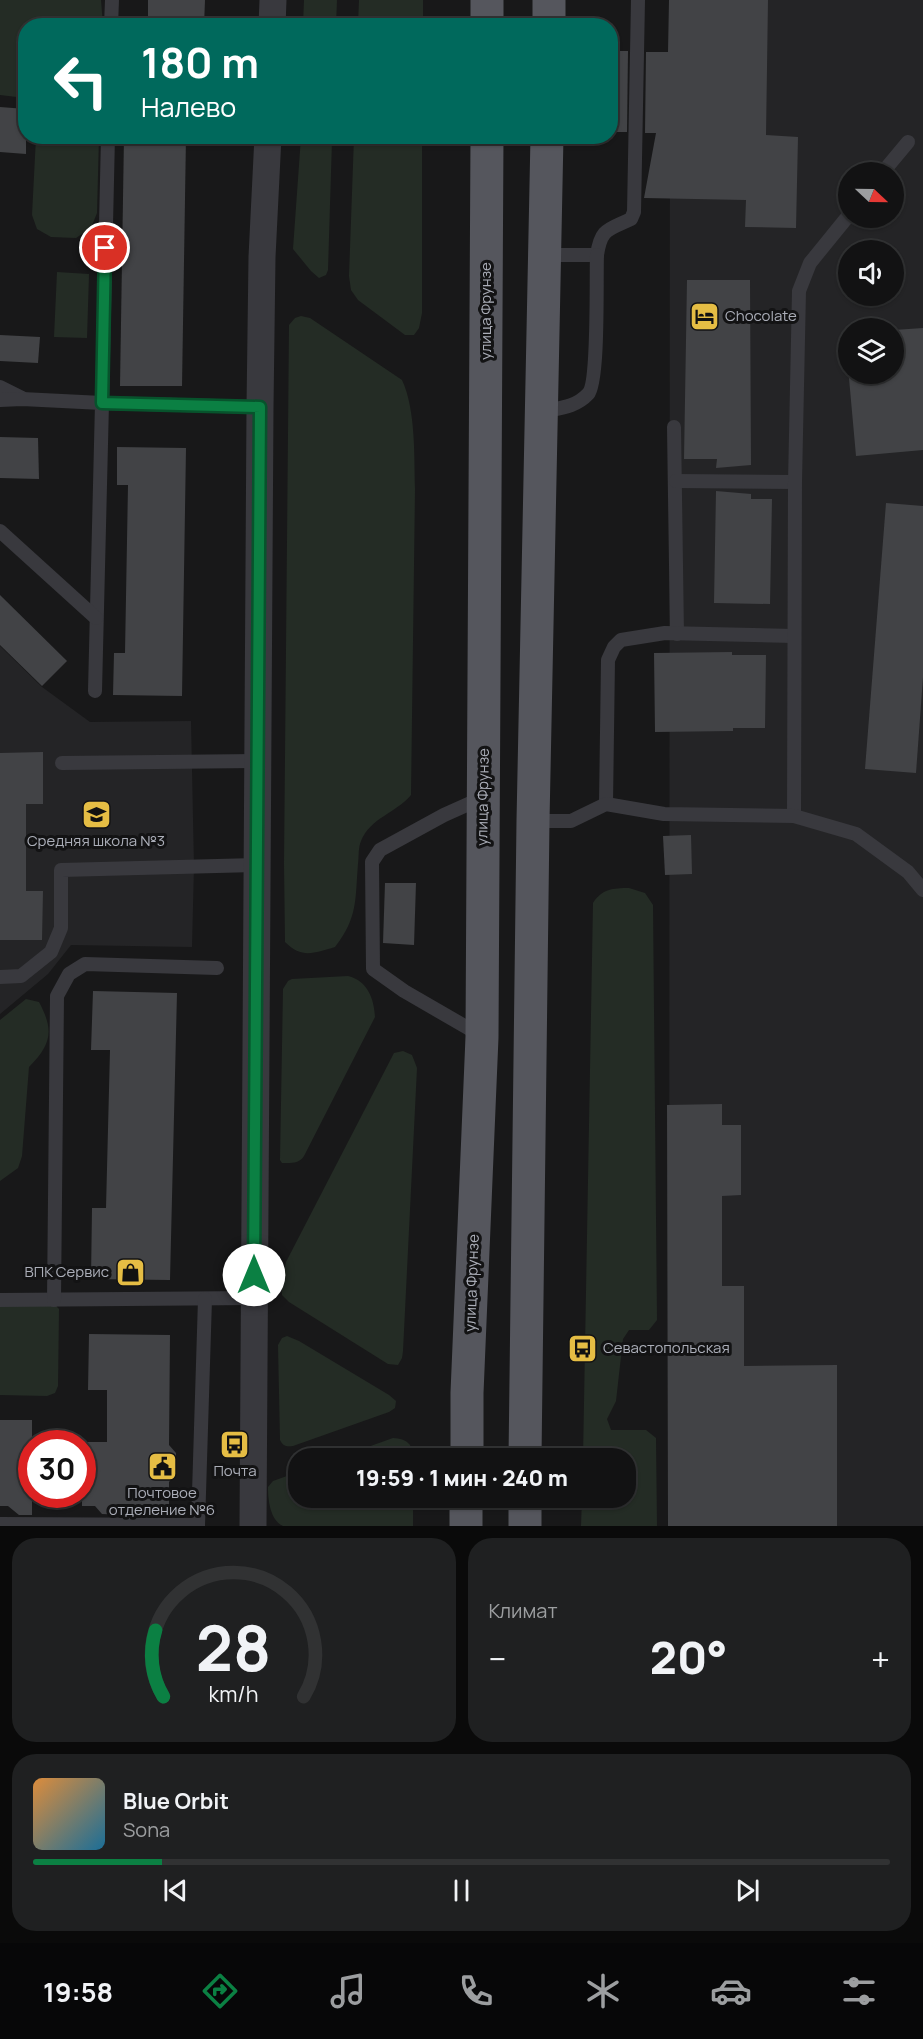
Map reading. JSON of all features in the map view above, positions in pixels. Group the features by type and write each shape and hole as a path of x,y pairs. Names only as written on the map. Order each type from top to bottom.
{"main road":[{"path":"487,0 487,18"},
{"path":"549,0 549,18"},
{"name":"улица Фрунзе","path":"467,1448 467,1393 482,1037 487,144"},
{"path":"525,1448 533,821 547,144"},
{"path":"466,1508 466,1526"},
{"path":"525,1508 525,1526"}],"street":[{"path":"272,18 273,0"},
{"path":"253,1526 260,407 262,256 268,144"}],"lane":[{"path":"111,18 112,0"},
{"path":"541,412 576,405 590,392 594,370 599,239 605,231 632,219 634,212 638,0"},
{"path":"891,162 908,142"},
{"path":"95,691 108,144"},
{"path":"794,816 795,482 799,291 810,263 838,228"},
{"path":"544,255 597,255"},
{"path":"0,387 22,399"},
{"path":"0,400 260,407"},
{"path":"674,427 677,634"},
{"path":"676,481 795,482"},
{"path":"0,531 96,618"},
{"path":"606,804 608,660 614,647 621,640 665,633 794,636"},
{"path":"62,763 257,761"},
{"path":"482,1037 404,991 373,969 372,862 380,850 444,815 484,797"},
{"path":"533,821 571,821 606,804 664,814 794,816 856,834 908,872 923,890"},
{"path":"0,977 21,976 51,952 61,928 61,870 257,865"},
{"path":"54,1300 57,996 69,974 86,964 218,968"},
{"path":"0,1300 254,1298"},
{"path":"0,1524 198,1525 205,1299"}],"shaded area":[{"path":"0,0 101,0 102,18 18,18 18,97 0,95"},
{"path":"304,0 337,0 336,18 303,18"},
{"path":"359,0 423,0 423,18 358,18"},
{"path":"670,0 923,0 923,1526 669,1526"},
{"path":"36,144 99,144 97,213 91,228 76,238 51,237 37,229 32,215"},
{"path":"300,144 332,144 326,275 319,278 293,249"},
{"path":"354,144 422,144 422,313 419,328 414,335 405,335 358,300 351,290 349,276"},
{"path":"57,272 89,274 87,338 54,337"},
{"path":"301,316 310,318 402,380 407,392 412,419 415,489 411,795 370,827 361,841 352,917 335,947 308,953 297,951 285,942 284,864 289,325 295,318"},
{"name":"Средняя школа №3","path":"0,646 42,687 90,722 191,721 194,866 192,947 71,945 48,974 0,1014"},
{"path":"629,888 645,893 653,905 657,1320 649,1330 629,1330 623,1339 616,1401 607,1419 611,1430 646,1430 656,1438 657,1526 581,1526 582,1508 636,1508 636,1448 583,1448 593,903 608,890"},
{"path":"348,976 361,982 369,992 375,1017 304,1156 297,1162 282,1163 280,1160 283,989 292,979"},
{"path":"26,999 39,1002 47,1021 48,1036 42,1051 29,1067 22,1156 18,1168 0,1181 0,1020"},
{"path":"403,1051 412,1055 417,1068 403,1351 398,1365 388,1364 289,1302 282,1295 281,1284 286,1262 394,1053"},
{"path":"0,1304 54,1304 59,1309 58,1386 55,1393 47,1396 0,1395"},
{"path":"287,1336 389,1395 396,1401 395,1408 293,1446 284,1445 280,1440 278,1345 282,1338"},
{"path":"393,1438 408,1443 411,1448 365,1448"},
{"path":"288,1476 288,1508 413,1508 413,1526 283,1526 275,1519 269,1503 268,1487 273,1481"}],"building":[{"path":"148,0 205,0 204,18 148,18"},
{"path":"669,0 768,0 766,135 798,137 796,228 745,227 746,200 644,198 656,133 645,133 646,52 668,52"},
{"path":"618,51 628,51 627,132 618,132"},
{"path":"0,107 18,108 18,144 26,144 26,154 0,152"},
{"path":"124,144 186,144 182,386 120,386"},
{"path":"687,280 750,280 751,465 716,468 717,459 684,459"},
{"path":"923,328 923,450 856,456 850,384 904,384 904,329"},
{"path":"0,335 40,337 38,363 0,361"},
{"path":"0,437 38,438 39,479 0,478"},
{"path":"117,447 186,448 182,696 113,695 114,653 125,653 128,485 117,485"},
{"path":"716,491 751,494 751,499 772,499 770,604 714,603"},
{"path":"886,503 923,506 923,677 916,773 865,769"},
{"path":"0,595 67,661 42,686 0,645"},
{"path":"732,652 732,655 766,655 765,728 733,728 733,731 655,732 654,653"},
{"path":"43,752 43,804 26,804 26,891 43,891 42,940 0,940 0,753"},
{"path":"691,835 692,874 665,875 663,836"},
{"path":"385,883 416,883 414,945 383,943"},
{"path":"93,991 177,993 170,1280 91,1279 92,1208 106,1208 110,1050 91,1050"},
{"path":"722,1104 722,1125 741,1125 741,1195 722,1196 722,1286 744,1286 744,1366 837,1365 837,1526 668,1526 667,1105"},
{"path":"89,1334 170,1335 169,1445 176,1453 176,1473 169,1482 169,1507 134,1506 127,1515 102,1514 96,1507 96,1442 107,1442 107,1390 88,1390"},
{"path":"0,1420 32,1420 32,1430 18,1430 18,1508 32,1508 32,1515 19,1515 8,1506 0,1506"}],"place":[{"name":"Chocolate","path":"704,316"},
{"name":"Средняя школа №3","path":"96,814"},
{"name":"ВПК Сервис","path":"130,1272"},
{"name":"Севастопольская","path":"582,1348"},
{"name":"Почта","path":"235,1444"},
{"name":"Почтовое отделение №6","path":"162,1466"}],"route":[{"path":"105,248 102,403 260,407 254,1275"}]}
